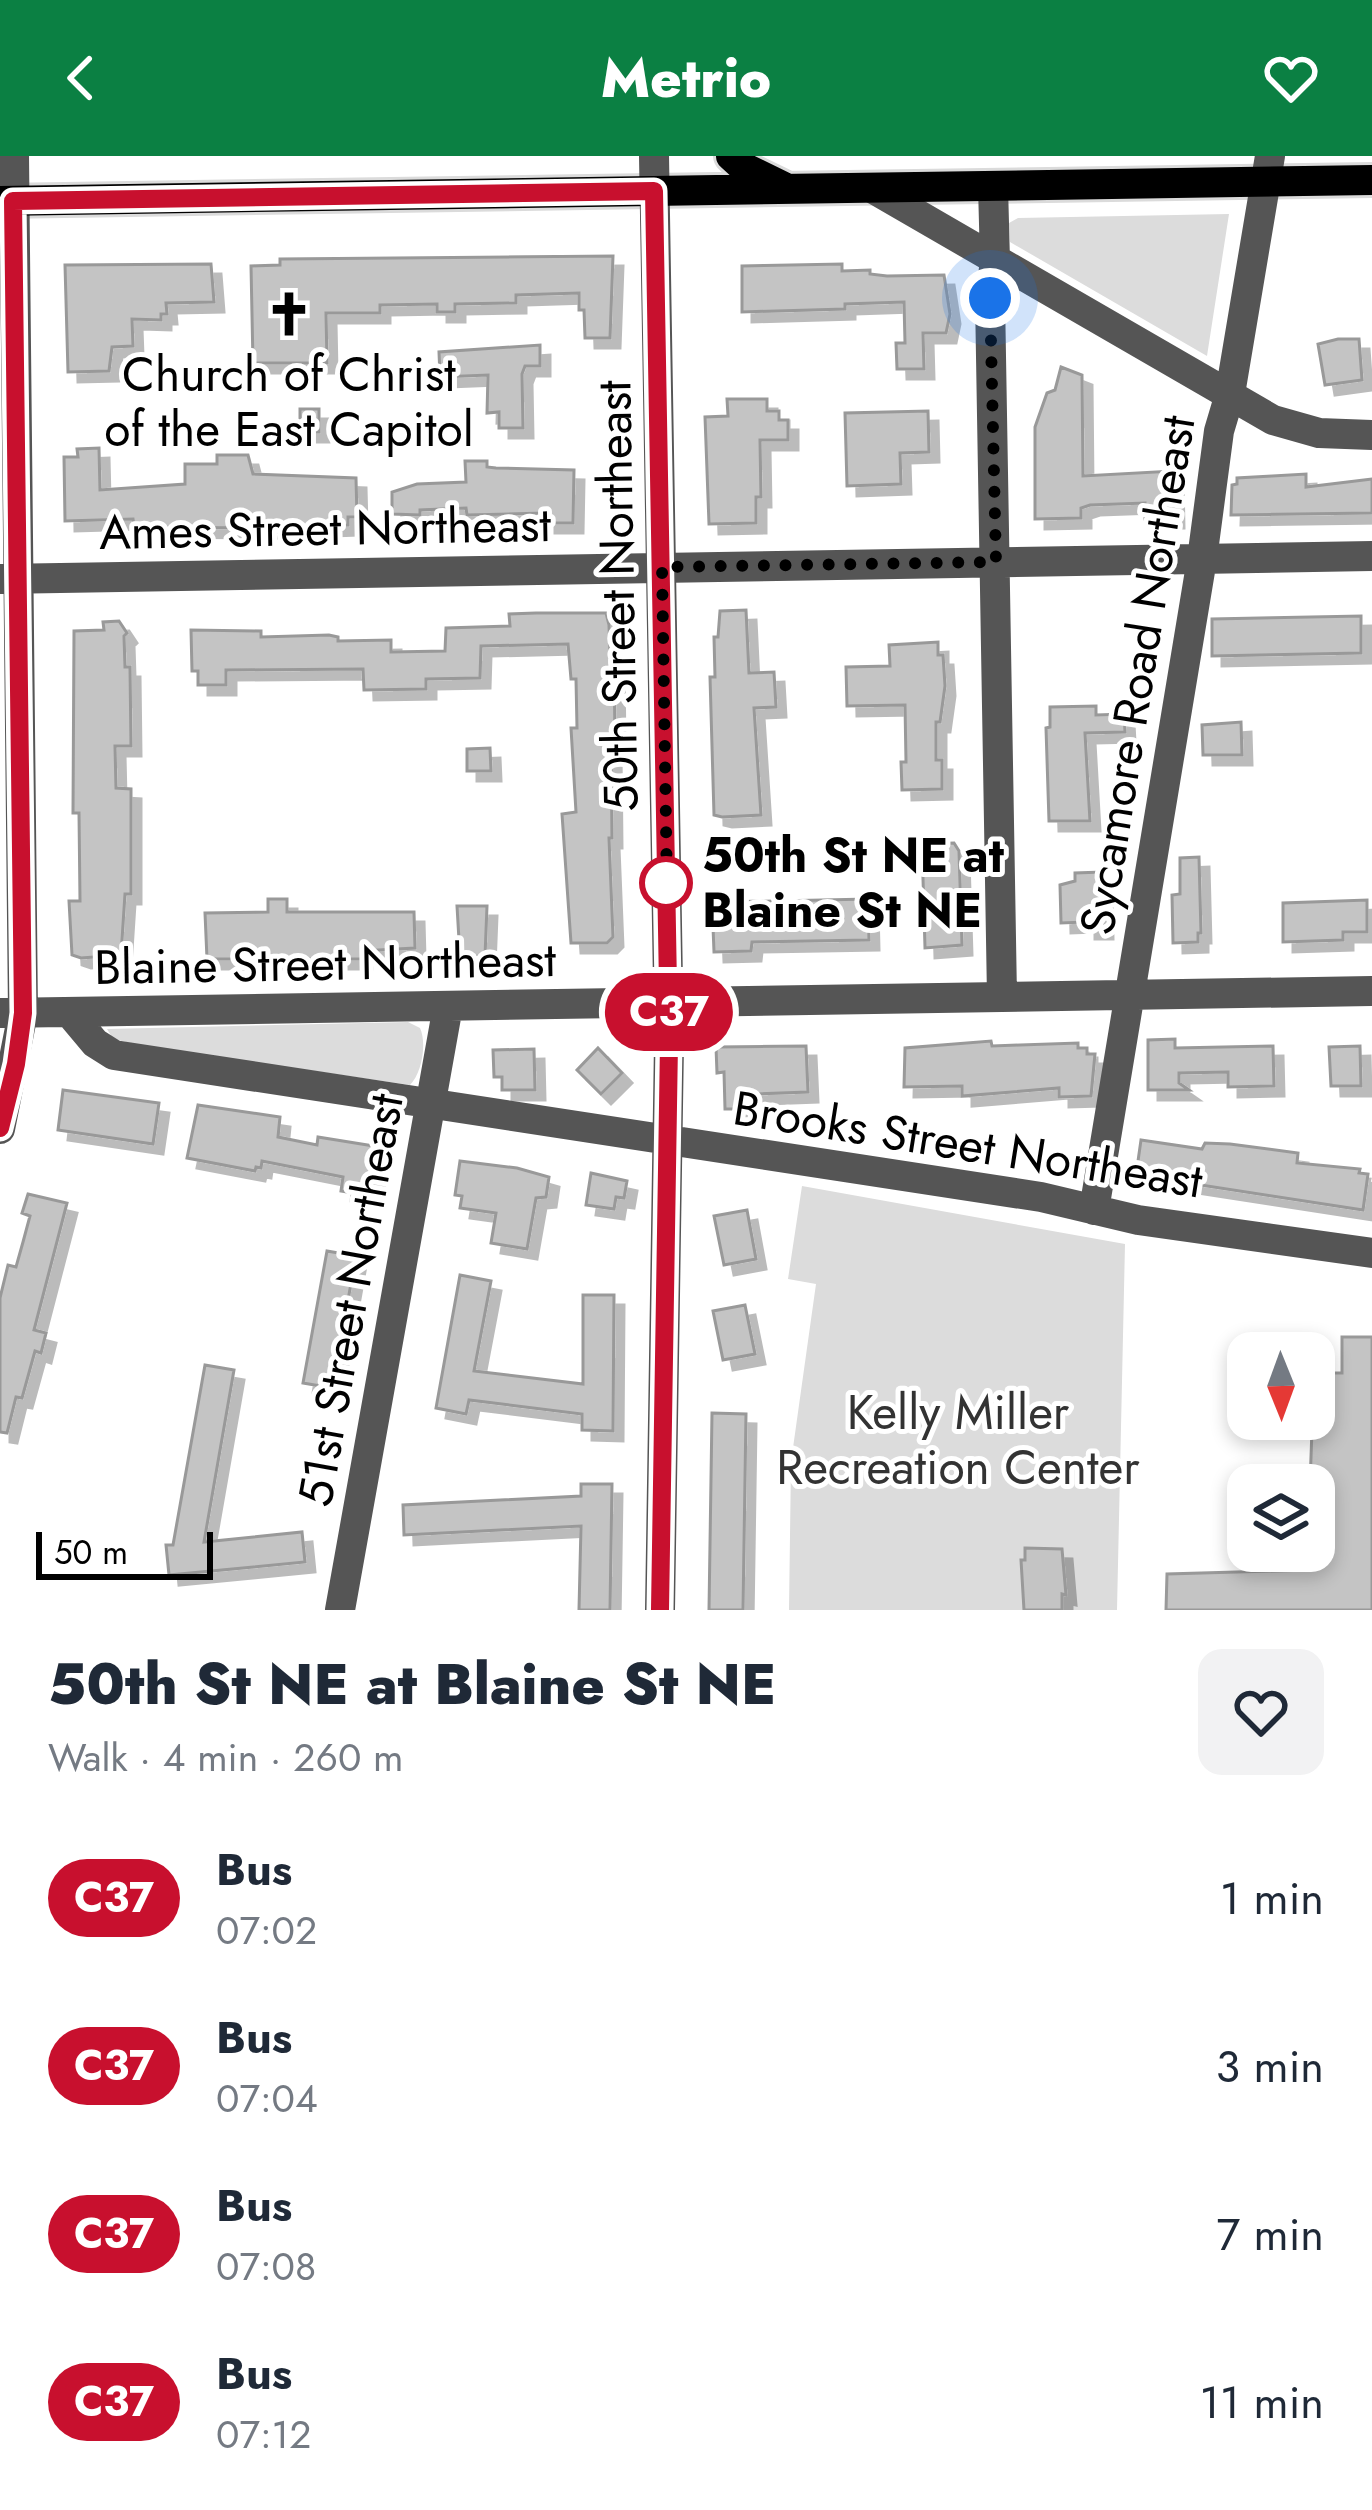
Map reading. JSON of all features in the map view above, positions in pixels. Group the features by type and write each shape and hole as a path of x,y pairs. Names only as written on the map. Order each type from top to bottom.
{"main road":[{"path":"731,156 789,190"},
{"path":"6,201 992,186 1267,169 1372,180"}],"street":[{"path":"0,1129 11,1013 6,201 14,156"},
{"name":"50th Street Northeast","path":"654,156 669,1141 660,1610"},
{"name":"Sycamore Road Northeast","path":"1094,1210 1219,431 1267,169"},
{"path":"992,186 1002,997"},
{"path":"872,188 1273,420 1343,436 1372,435"},
{"name":"Ames Street Northeast","path":"9,579 1372,556"},
{"name":"Blaine Street Northeast","path":"11,1013 1372,991"},
{"name":"51st Street Northeast","path":"340,1610 448,1006"},
{"name":"Brooks Street Northeast","path":"69,1012 95,1043 114,1055 1041,1197 1138,1220 1372,1253"}],"green space":[{"path":"1229,214 1207,356 1010,242 1009,223 1018,218"},
{"path":"408,1022 420,1028 423,1042 420,1066 410,1085 148,1047 113,1039 107,1029"},
{"name":"Kelly Miller Recreation Center","path":"802,1186 1125,1244 1117,1610 789,1610 791,1462 816,1284 788,1279"}],"building":[{"path":"613,256 610,338 585,338 579,293 516,295 516,303 455,304 455,312 437,312 437,304 380,305 380,313 326,313 327,363 253,363 251,266 280,265 280,259"},
{"path":"211,264 214,302 166,303 167,314 161,314 161,320 132,319 133,346 112,347 109,371 68,372 65,265"},
{"path":"842,264 842,271 870,270 870,274 887,276 944,275 950,314 946,333 923,333 924,369 897,369 896,343 905,343 904,302 742,312 742,266"},
{"path":"1359,339 1362,380 1325,385 1318,344"},
{"path":"540,345 540,366 525,366 522,374 523,428 499,428 499,412 487,413 488,375 440,377 439,352"},
{"path":"1061,367 1082,375 1083,476 1173,471 1174,518 1145,519 1145,503 1090,505 1081,508 1081,518 1035,519 1035,427 1047,393 1055,390"},
{"path":"727,399 767,399 767,411 779,411 779,420 788,420 788,440 760,440 761,497 756,497 756,523 709,524 705,417 728,416"},
{"path":"300,409 319,409 319,432 300,432"},
{"path":"928,411 929,452 900,453 901,484 847,486 845,413"},
{"path":"99,448 100,490 185,484 185,464 217,464 217,455 248,455 253,474 356,478 357,517 348,517 348,525 266,528 134,527 133,519 65,521 64,457 78,457 77,449"},
{"path":"465,461 487,461 487,467 496,468 574,470 573,523 545,523 545,513 467,515 466,508 392,514 392,492 417,484 466,482"},
{"path":"1306,474 1306,487 1372,479 1372,513 1231,515 1232,485 1237,478"},
{"path":"746,610 749,673 774,672 776,707 754,708 761,815 722,817 714,815 710,677 715,677 714,637 718,637 720,611"},
{"path":"606,613 610,654 614,654 615,742 611,743 609,838 613,937 607,943 571,943 562,814 576,812 571,728 577,728 576,679 571,679 568,644 481,646 480,678 426,679 426,689 364,690 363,669 226,670 226,685 198,685 198,671 192,671 191,630 261,631 261,637 329,635 338,641 391,640 391,652 445,651 446,628 510,626 509,614"},
{"path":"1361,616 1361,653 1212,656 1212,619"},
{"path":"119,621 127,633 131,746 115,746 116,788 131,789 131,894 125,894 121,955 81,958 72,955 69,901 80,901 79,813 73,813 74,631 104,630 103,622"},
{"path":"938,642 945,686 940,722 936,722 942,789 902,790 905,705 847,706 846,667 890,666 889,645"},
{"path":"1096,706 1096,715 1124,714 1125,732 1085,733 1090,821 1049,821 1046,728 1050,727 1050,707"},
{"path":"1241,722 1242,755 1203,755 1202,725"},
{"path":"490,748 491,771 467,771 467,749"},
{"path":"954,843 959,851 962,945 925,948 922,844"},
{"path":"1199,857 1201,933 1198,942 1173,943 1172,895 1180,894 1180,858"},
{"path":"1102,872 1103,929 1085,929 1085,922 1061,923 1060,885 1075,881 1075,873"},
{"path":"268,899 287,899 287,912 414,912 415,948 362,951 362,959 207,959 205,913 268,912"},
{"path":"868,899 869,940 752,942 751,951 714,952 713,927 722,926 721,902"},
{"path":"1367,900 1367,932 1343,932 1343,940 1283,942 1283,903"},
{"path":"457,906 487,906 485,956 460,957"},
{"path":"1175,1039 1175,1048 1273,1046 1274,1086 1228,1087 1228,1072 1179,1073 1179,1083 1189,1090 1148,1090 1148,1040"},
{"path":"991,1041 992,1046 1078,1043 1078,1048 1087,1048 1087,1054 1095,1054 1091,1096 1059,1097 1059,1088 962,1096 962,1086 904,1087 905,1048"},
{"path":"806,1046 808,1092 755,1094 756,1109 725,1109 724,1072 717,1073 716,1047"},
{"path":"1360,1046 1361,1086 1331,1086 1329,1047"},
{"path":"598,1048 622,1073 601,1094 577,1070"},
{"path":"534,1049 535,1090 502,1090 502,1077 494,1077 493,1050"},
{"path":"63,1090 159,1103 153,1144 58,1130"},
{"path":"198,1105 280,1117 278,1137 317,1145 318,1137 380,1147 371,1196 341,1191 343,1177 262,1161 255,1171 187,1158"},
{"path":"1141,1140 1202,1149 1205,1143 1230,1144 1298,1153 1297,1163 1360,1169 1359,1173 1368,1174 1363,1210 1136,1175"},
{"path":"460,1161 549,1177 546,1197 536,1198 527,1249 491,1243 496,1213 460,1208 462,1196 455,1195"},
{"path":"591,1173 627,1181 624,1198 616,1197 614,1209 586,1205"},
{"path":"28,1194 67,1203 34,1330 46,1333 41,1353 35,1351 7,1433 0,1432 0,1298 8,1265 16,1267 30,1216 22,1213"},
{"path":"747,1210 756,1259 724,1265 714,1216"},
{"path":"327,1251 356,1256 332,1388 303,1383"},
{"path":"460,1275 491,1281 474,1371 583,1384 583,1295 614,1295 613,1431 582,1430 582,1414 469,1400 466,1414 436,1408"},
{"path":"745,1305 755,1354 723,1360 713,1311"},
{"path":"1342,1337 1372,1337 1372,1610 1166,1610 1167,1574 1335,1572 1335,1464 1311,1464 1312,1440 1335,1440 1335,1373 1342,1373"},
{"path":"205,1365 234,1370 204,1542 302,1532 305,1562 169,1575 166,1545 173,1545"},
{"path":"712,1413 746,1414 743,1610 709,1610"},
{"path":"581,1484 612,1484 610,1610 579,1610 581,1526 404,1535 403,1505 581,1496"},
{"path":"1025,1548 1062,1549 1066,1595 1062,1594 1062,1610 1024,1610 1021,1560 1025,1560"}],"bus line":[{"name":"C37","path":"0,1128 23,1013 13,201 654,191 669,1043 660,1610"}],"place":[{"name":"Church of Christ of the East Capitol","path":"289,314"},
{"name":"50th St NE at Blaine St NE","path":"666,883"}],"route":[{"path":"666,883 667,890 662,567 996,562 990,298"}]}
